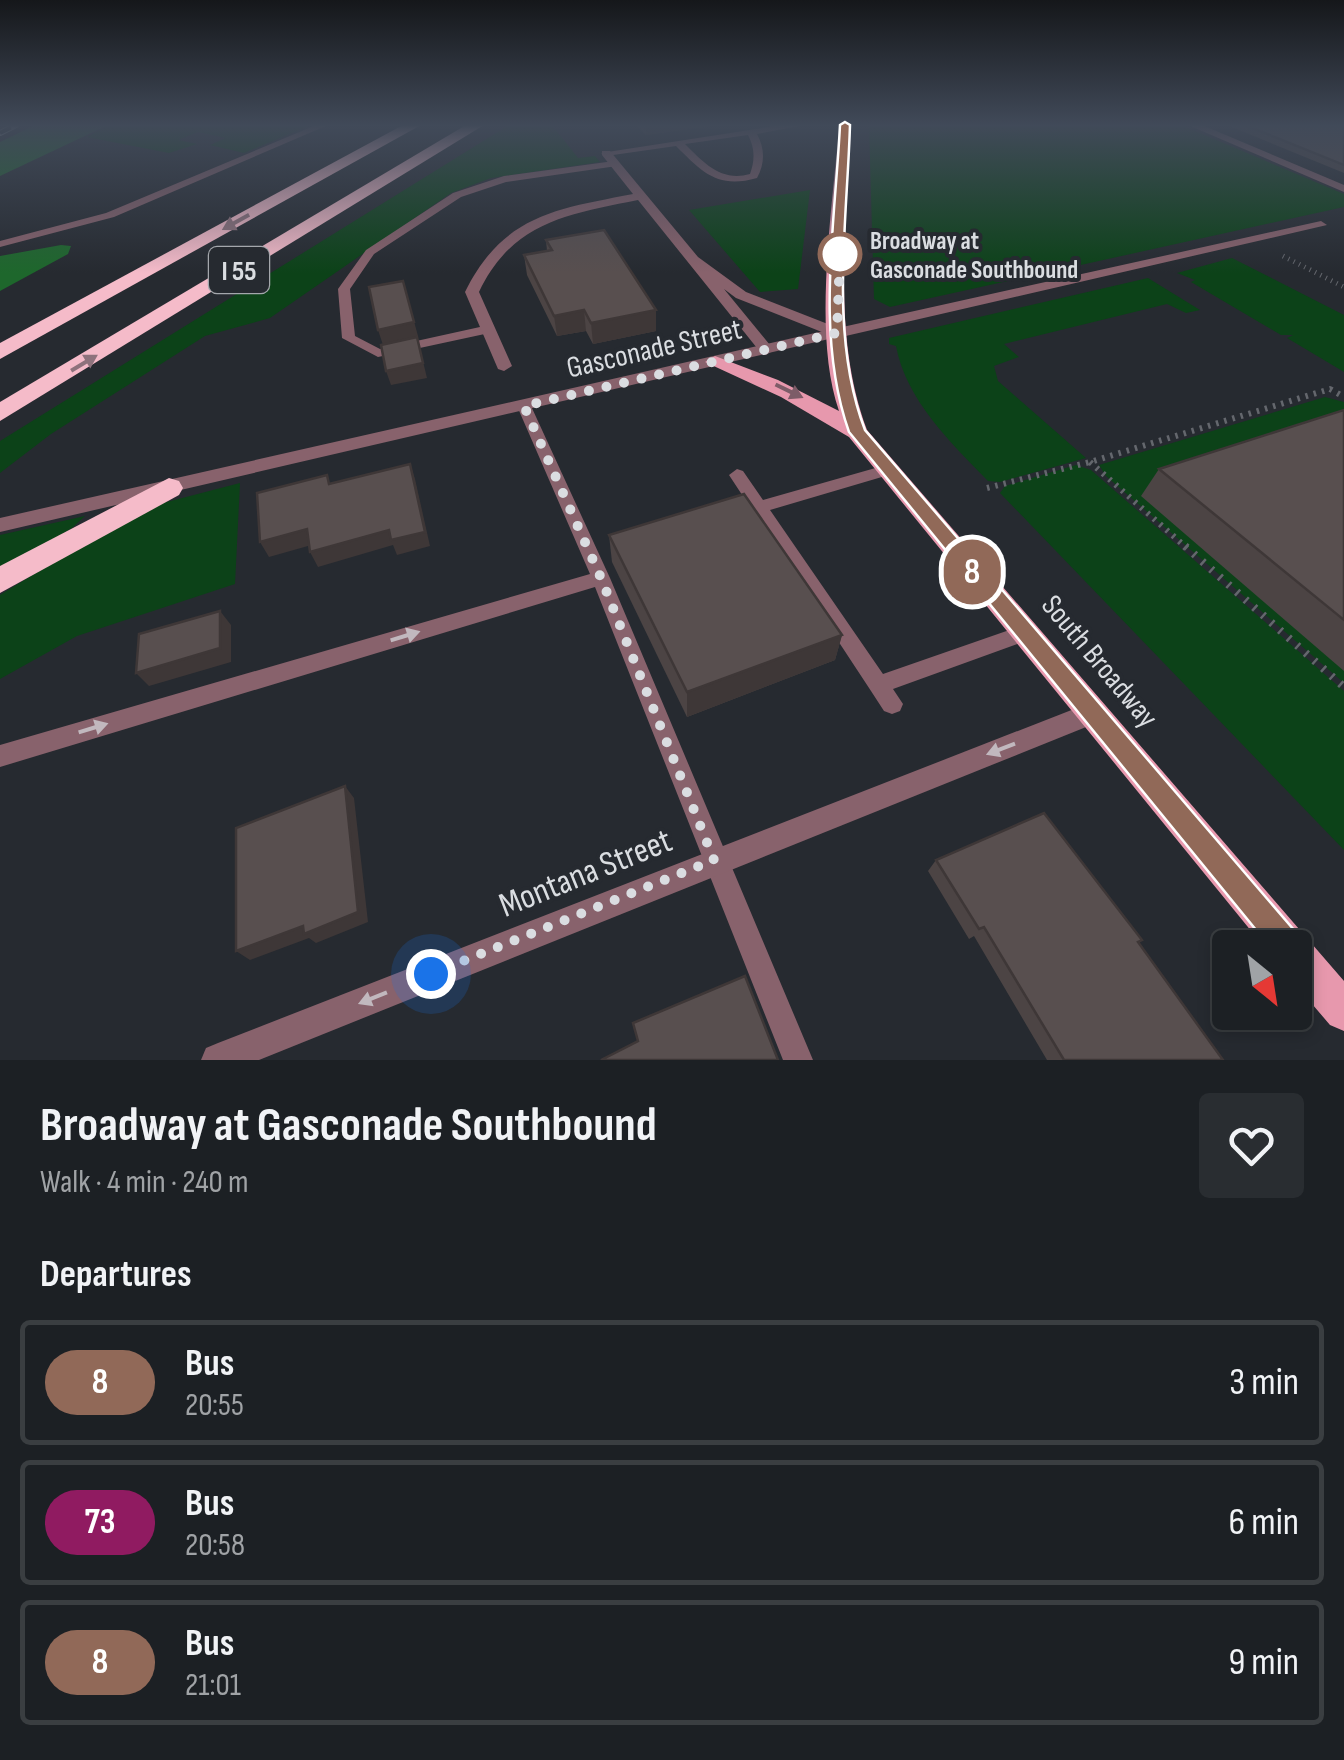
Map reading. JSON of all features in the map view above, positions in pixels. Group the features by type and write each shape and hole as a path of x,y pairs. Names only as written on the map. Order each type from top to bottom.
{"highway":[{"name":"I 55","path":"0,352 324,174"},
{"name":"I 55","path":"0,414 395,174"},
{"path":"0,580 169,488"}],"main road":[{"name":"South Broadway","path":"843,174 837,333 842,391 857,432 1275,930"},
{"path":"715,362 770,381 857,432"},
{"path":"1312,974 1344,1012"}],"street":[{"path":"623,174 766,350"},
{"path":"1310,174 1344,189"},
{"path":"504,366 472,292 482,265 515,233 558,212 640,196"},
{"name":"Gasconade Street","path":"0,525 1321,225"},
{"path":"693,260 741,295 837,333"},
{"name":"Montana Street","path":"218,1060 1092,713"}],"lane":[{"path":"0,244 110,215 206,174"},
{"path":"489,329 378,353 349,338 344,290 370,252 458,195 524,174"},
{"path":"712,174 741,180 753,174"},
{"path":"524,406 601,578 798,1060"},
{"path":"759,507 886,470"},
{"path":"737,474 892,704"},
{"path":"0,756 601,578"},
{"path":"878,684 1024,633"}],"path":[{"path":"1270,250 1344,287"},
{"path":"987,488 1090,462 1330,389 1344,397"},
{"path":"1090,462 1344,687"}],"green space":[{"path":"429,174 515,174 491,178 451,193 270,318 205,336 51,434 0,473 0,441"},
{"path":"870,174 1298,174 1344,194 1344,207 890,307 874,299"},
{"path":"810,190 798,289 760,292 689,210"},
{"path":"71,246 68,254 0,291 0,256"},
{"path":"1232,258 1344,315 1344,372 1287,338 1293,335 1281,335 1191,282 1195,280 1177,273"},
{"path":"1148,278 1200,310 1186,313 1167,304 1004,344 1019,357 994,366 998,381 1086,458 1000,482 988,481 932,420 909,385 896,346 889,344 889,338"},
{"path":"1325,397 1344,402 1344,683 1106,476 1099,465"},
{"path":"1076,465 1091,470 1344,691 1344,850 1000,493 1005,486"},
{"path":"240,483 235,584 77,636 0,679 0,595 101,533 163,503"},
{"path":"85,516 72,528 0,572 0,535"}],"building":[{"path":"604,230 656,310 591,323 584,310 554,316 524,255 552,250 546,240"},
{"path":"403,281 414,322 378,330 369,287"},
{"path":"417,337 423,363 386,371 381,345"},
{"path":"1344,410 1344,620 1159,469"},
{"path":"410,464 425,532 391,540 389,530 310,552 307,529 260,542 257,493 327,475 329,484"},
{"path":"744,494 842,635 687,692 609,535"},
{"path":"220,611 220,648 136,673 139,634"},
{"path":"345,786 358,912 304,934 303,926 236,951 236,828"},
{"path":"1044,813 1142,940 1138,942 1223,1060 1064,1060 984,927 979,929 936,860"},
{"path":"745,976 778,1060 601,1060 638,1041 633,1023"}],"bus line":[{"name":"8","path":"843,174 837,333 846,411 857,432 1275,930"}],"place":[{"name":"Broadway at Gasconade Southbound","path":"840,254"}],"route":[{"path":"431,974 714,860 601,578 524,406 837,333 840,254"}]}
